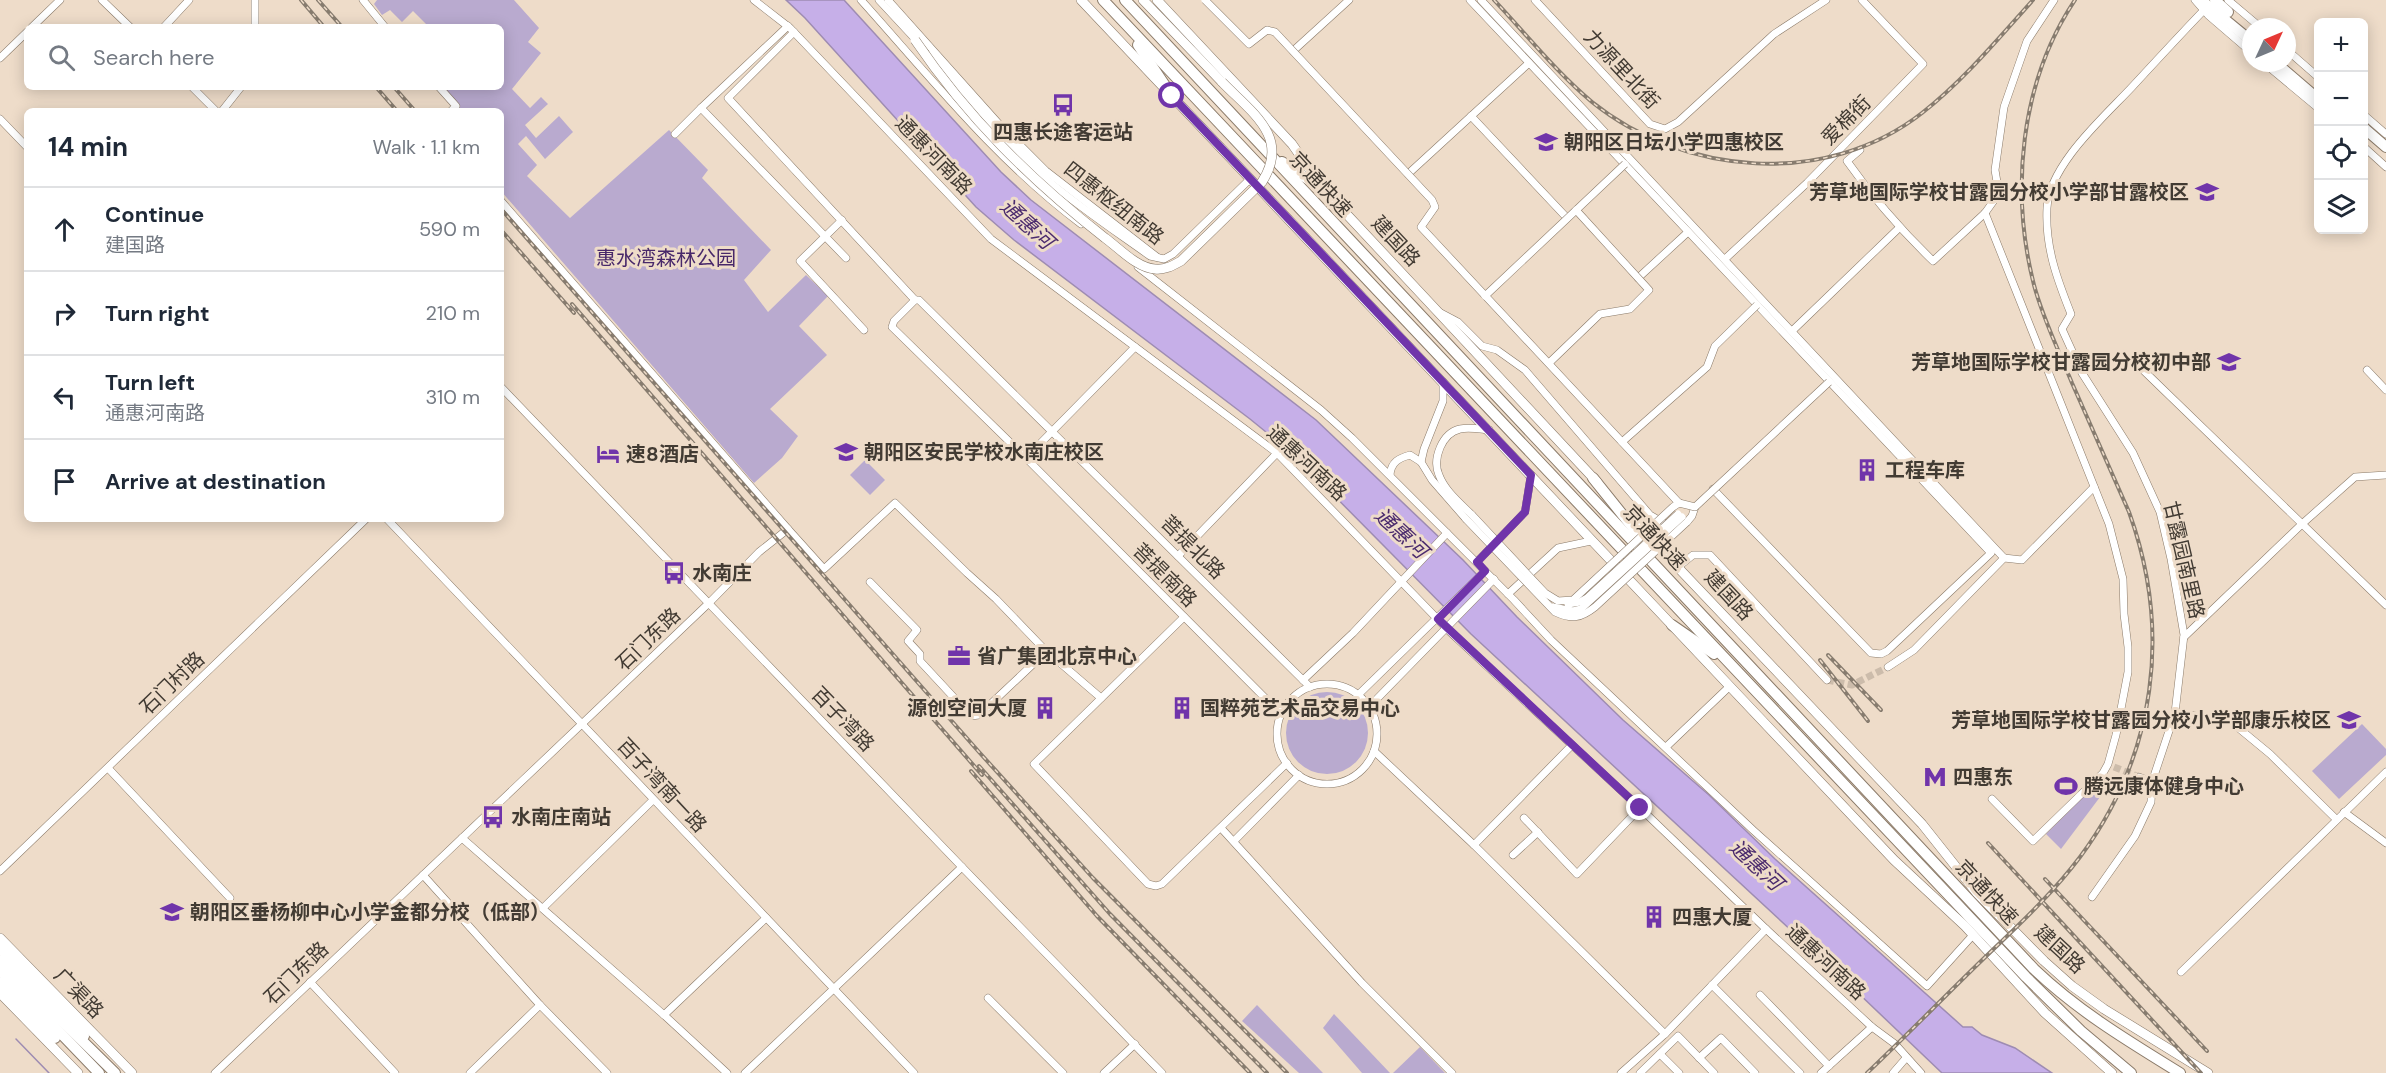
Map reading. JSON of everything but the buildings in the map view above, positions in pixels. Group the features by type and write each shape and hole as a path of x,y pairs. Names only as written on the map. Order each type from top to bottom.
{"highway":[{"name":"京通快速","path":"1102,0 2054,1005 2131,1073"},
{"name":"京通快速","path":"1125,0 2034,969 2062,996 2093,1019 2180,1073"},
{"path":"2215,0 2242,24"},
{"path":"2202,5 2242,34"},
{"path":"1121,20 1172,96"},
{"path":"2296,70 2314,85"},
{"path":"2284,72 2314,95"},
{"path":"2368,131 2386,147"},
{"path":"2368,140 2386,156"},
{"path":"1266,152 1324,190"},
{"path":"1593,478 1699,610"},
{"path":"1672,625 1731,666"},
{"path":"3,947 76,1025 98,1056"},
{"name":"广渠路","path":"0,960 46,1008 115,1073"},
{"name":"广渠路","path":"0,970 98,1072"},
{"path":"0,982 58,1041 98,1072"}],"main road":[{"path":"1081,0 1894,860 1973,935 2045,1013 2112,1073"},
{"path":"915,39 953,92 1021,167 1064,205 1144,267 1155,270 1169,268 1180,261 1254,190 1271,168 1271,139 1265,128 1143,0"},
{"name":"建国路","path":"1157,0 1292,144 1324,190 1436,311 1922,824 1976,892 2072,986 2104,1009 2208,1073"},
{"name":"广渠路","path":"0,938 3,947 132,1073"},
{"path":"0,993 78,1073"},
{"path":"2098,1061 2120,1073"}],"street":[{"path":"35,24 60,0"},
{"path":"102,0 127,24"},
{"path":"167,24 189,0"},
{"path":"255,0 255,24"},
{"path":"363,0 383,24"},
{"name":"通惠河南路","path":"754,0 794,32 991,239 1277,453 1446,628 1640,808 1766,929 1872,1027 1895,1044 1921,1073"},
{"path":"861,0 1022,176 1056,206 1180,298 1322,410 1494,579 1551,640 1762,838 1927,986 1973,935"},
{"name":"四惠枢纽南路","path":"879,0 1016,149 1046,178 1080,207 1150,256 1159,259"},
{"name":"四惠枢纽南路","path":"888,0 999,124 1046,171 1152,251 1159,259"},
{"path":"1206,0 1249,44 1267,30 1275,32 1432,200 1435,207 1421,227 1622,442 1676,505 1695,507"},
{"path":"1293,51 1350,0"},
{"path":"1470,0 1991,553 1887,651 1881,654 1871,654 1713,489"},
{"path":"1481,0 2004,558 2022,560 2094,487"},
{"name":"力源里北街","path":"1535,0 1650,124 1665,129 1678,122 1774,34 1826,0"},
{"name":"爱棉街","path":"1725,259 1813,176 1923,64 1862,0"},
{"path":"1860,150 1847,161 1870,194 1899,228 1933,261 1984,213 1995,199 1998,188 1995,170 2004,107 2026,41 2054,0"},
{"path":"2195,0 2242,43"},
{"path":"2228,0 2249,18"},
{"name":"甘露园南里路","path":"2092,897 2135,836 2151,802 2152,782 2175,712 2184,637 2171,559 2160,512 2133,453 2082,373 2062,329 2072,314 2057,279 2048,247 2047,206 2054,182 2073,153 2202,5"},
{"path":"675,134 788,26"},
{"name":"菩提北路","path":"794,32 728,98 915,300 919,300 1310,687"},
{"path":"0,58 24,35"},
{"path":"2296,58 2314,73"},
{"path":"1408,174 1529,63"},
{"path":"2282,72 2314,103"},
{"path":"195,90 213,108"},
{"path":"224,108 239,90"},
{"path":"442,90 456,106 454,108"},
{"path":"701,108 846,258"},
{"path":"1471,116 1567,218"},
{"path":"2368,118 2386,134"},
{"path":"0,119 24,144"},
{"path":"2368,151 2386,167"},
{"path":"1485,296 1625,164"},
{"path":"1159,259 1168,258 1173,254 1250,179"},
{"path":"504,204 824,569 895,503 1047,651 1101,698"},
{"path":"1549,363 1600,314 1630,309 1649,290 1576,210"},
{"path":"1984,213 2109,524 2123,579 2128,646 2128,672 2111,765 2033,841 1992,799"},
{"path":"842,220 800,261 864,330"},
{"path":"1792,331 1899,228"},
{"path":"1638,278 1688,232"},
{"name":"菩提南路","path":"915,300 894,321 892,327 1281,714"},
{"path":"1622,442 1707,367 1715,346 1757,305"},
{"path":"1436,311 1458,322 1482,346 1497,350 1526,370 1650,515 1667,525"},
{"path":"1026,458 1135,346"},
{"path":"2143,370 2386,605"},
{"path":"2367,370 2386,390"},
{"path":"1421,462 1443,401 1443,382"},
{"path":"1390,475 1391,467 1399,459 1410,455 1421,462 1432,480 1545,593 1558,601 1574,604 1587,598 1667,525 1692,516 1695,507 1713,489 1829,382"},
{"name":"百子湾路","path":"504,391 1162,1073"},
{"path":"1489,430 1458,429 1446,437 1436,461 1437,473 1444,486 1469,517 1555,612 1574,618 1585,614 1682,518"},
{"path":"1178,556 1277,453"},
{"path":"1477,562 1525,512 1531,475"},
{"path":"2184,637 2302,524 2355,477 2386,475"},
{"path":"1558,601 1573,600 1579,596 1676,505"},
{"name":"石门村路","path":"0,871 363,522"},
{"name":"百子湾南一路","path":"390,522 914,1073"},
{"name":"石门东路","path":"215,1073 710,603 759,552 788,529"},
{"path":"1303,680 1447,533"},
{"path":"1508,594 1558,548 1592,541"},
{"path":"1678,567 1693,555 1710,555 1827,680"},
{"path":"1888,667 1914,650 2004,558"},
{"path":"1358,695 1485,571"},
{"path":"1369,706 1494,579"},
{"path":"870,582 917,630 908,642 920,654 920,661 971,716 979,715 1047,651"},
{"path":"1184,617 1034,764 1148,884 1162,884 1287,763"},
{"path":"1324,684 1338,685 1358,695 1369,706 1376,728 1374,751 1368,763 1346,780 1321,784 1299,775 1287,763 1279,748 1278,731 1281,714 1298,693 1310,687 1324,684"},
{"path":"1666,747 1730,686"},
{"path":"2175,712 2230,721 2270,754 2336,819"},
{"path":"1474,845 1572,746"},
{"path":"1374,751 1474,845 1665,1034"},
{"path":"108,768 230,898"},
{"path":"2181,972 2386,772"},
{"path":"1234,841 1299,775"},
{"path":"2139,777 2152,782"},
{"path":"543,908 653,800"},
{"path":"1524,818 1577,874 1640,808"},
{"path":"2344,812 2386,843"},
{"path":"1221,828 1362,983 1452,1073"},
{"path":"1513,855 1538,832"},
{"path":"462,838 727,1073"},
{"path":"745,1073 962,867"},
{"path":"423,875 602,1071"},
{"path":"664,1015 766,918"},
{"path":"1621,1073 1665,1034 1766,929"},
{"path":"310,982 395,1073"},
{"path":"1712,985 1800,1073"},
{"path":"1760,995 1829,1066"},
{"path":"988,998 1062,1073"},
{"path":"470,1073 540,1005"},
{"path":"1821,1073 1872,1027"},
{"path":"1640,1073 1678,1036 1714,1073"},
{"path":"1700,1058 1721,1038 1755,1073"},
{"path":"1104,1073 1135,1044"},
{"path":"1660,1054 1678,1073"},
{"path":"1893,1073 1906,1058"},
{"path":"121,1062 126,1073"}],"green space":[{"name":"惠水湾森林公园","path":"377,0 514,0 539,28 528,42 541,53 512,89 530,108 541,97 548,104 525,125 536,138 559,116 573,132 545,159 526,136 518,144 537,165 527,176 570,218 669,130 708,170 702,178 771,250 744,280 768,312 806,275 828,296 799,326 827,355 770,409 798,436 782,458 754,483 504,194 504,108 457,108 459,106 446,90 504,90 504,24 426,24 413,11 402,22 390,10 382,15 374,4"},
{"path":"865,460 885,480 870,495 850,475"},
{"path":"1327,692 1343,695 1356,704 1365,717 1368,733 1365,749 1356,762 1343,771 1327,774 1311,771 1298,762 1289,749 1286,733 1289,717 1298,704 1311,695"},
{"path":"2362,724 2386,749 2386,755 2339,799 2312,771"},
{"path":"2103,776 2107,781 2100,797 2061,849 2046,834"},
{"path":"1257,1005 1323,1073 1299,1073 1242,1021"},
{"path":"1334,1014 1390,1073 1362,1073 1323,1028"},
{"path":"1420,1047 1445,1073 1393,1073"}],"water":[{"name":"通惠河","path":"786,0 844,0 1001,172 1031,200 1316,420 1463,560 1517,617 1623,720 1709,795 1775,859 1963,1027 1972,1027 1982,1035 2015,1048 2052,1073 1942,1073 1471,634 1293,454 1014,240 976,207 805,18"}],"waterway":[{"path":"16,1039 49,1073"}],"tunnel":[{"path":"1827,680 1852,685 1888,667"},
{"path":"2114,767 2139,777"}],"railway":[{"path":"301,0 321,24"},
{"path":"318,0 339,24"},
{"path":"1494,0 1579,90 1592,102 1629,127 1669,145 1712,158 1756,163 1800,162 1843,153 1884,137 1937,101 1980,59 2033,0"},
{"path":"1867,1073 2031,913 2080,857 2106,818 2126,777 2140,734 2149,691 2152,647 2150,602 2142,557 2129,512 2042,310 2027,249 2023,212 2022,175 2025,138 2032,101 2042,66 2056,32 2075,0"},
{"path":"379,90 394,108"},
{"path":"397,90 412,108"},
{"path":"504,212 979,752 1093,878 1287,1073"},
{"path":"504,233 574,313"},
{"path":"572,304 982,775"},
{"path":"1828,655 1881,710"},
{"path":"1820,660 1868,721"},
{"path":"979,766 1110,914 1267,1073"},
{"path":"971,771 1097,916 1250,1073"},
{"path":"1988,843 2201,1073"},
{"path":"2045,879 2207,1051"}],"place":[{"name":"四惠长途客运站","path":"1063,105"},
{"name":"朝阳区日坛小学四惠校区","path":"1546,142"},
{"name":"芳草地国际学校甘露园分校小学部甘露校区","path":"2207,192"},
{"name":"芳草地国际学校甘露园分校初中部","path":"2229,362"},
{"name":"朝阳区安民学校水南庄校区","path":"846,452"},
{"name":"速8酒店","path":"608,454"},
{"name":"工程车库","path":"1867,470"},
{"name":"水南庄","path":"674,573"},
{"name":"省广集团北京中心","path":"959,656"},
{"name":"源创空间大厦","path":"1045,708"},
{"name":"国粹苑艺术品交易中心","path":"1182,708"},
{"name":"芳草地国际学校甘露园分校小学部康乐校区","path":"2349,720"},
{"name":"四惠东","path":"1935,777"},
{"name":"腾远康体健身中心","path":"2066,786"},
{"name":"水南庄南站","path":"493,817"},
{"name":"朝阳区垂杨柳中心小学金都分校（低部）","path":"172,912"},
{"name":"四惠大厦","path":"1654,917"}],"route":[{"path":"1172,96 1531,475 1525,512 1477,562 1485,571 1438,619 1640,808"}]}
